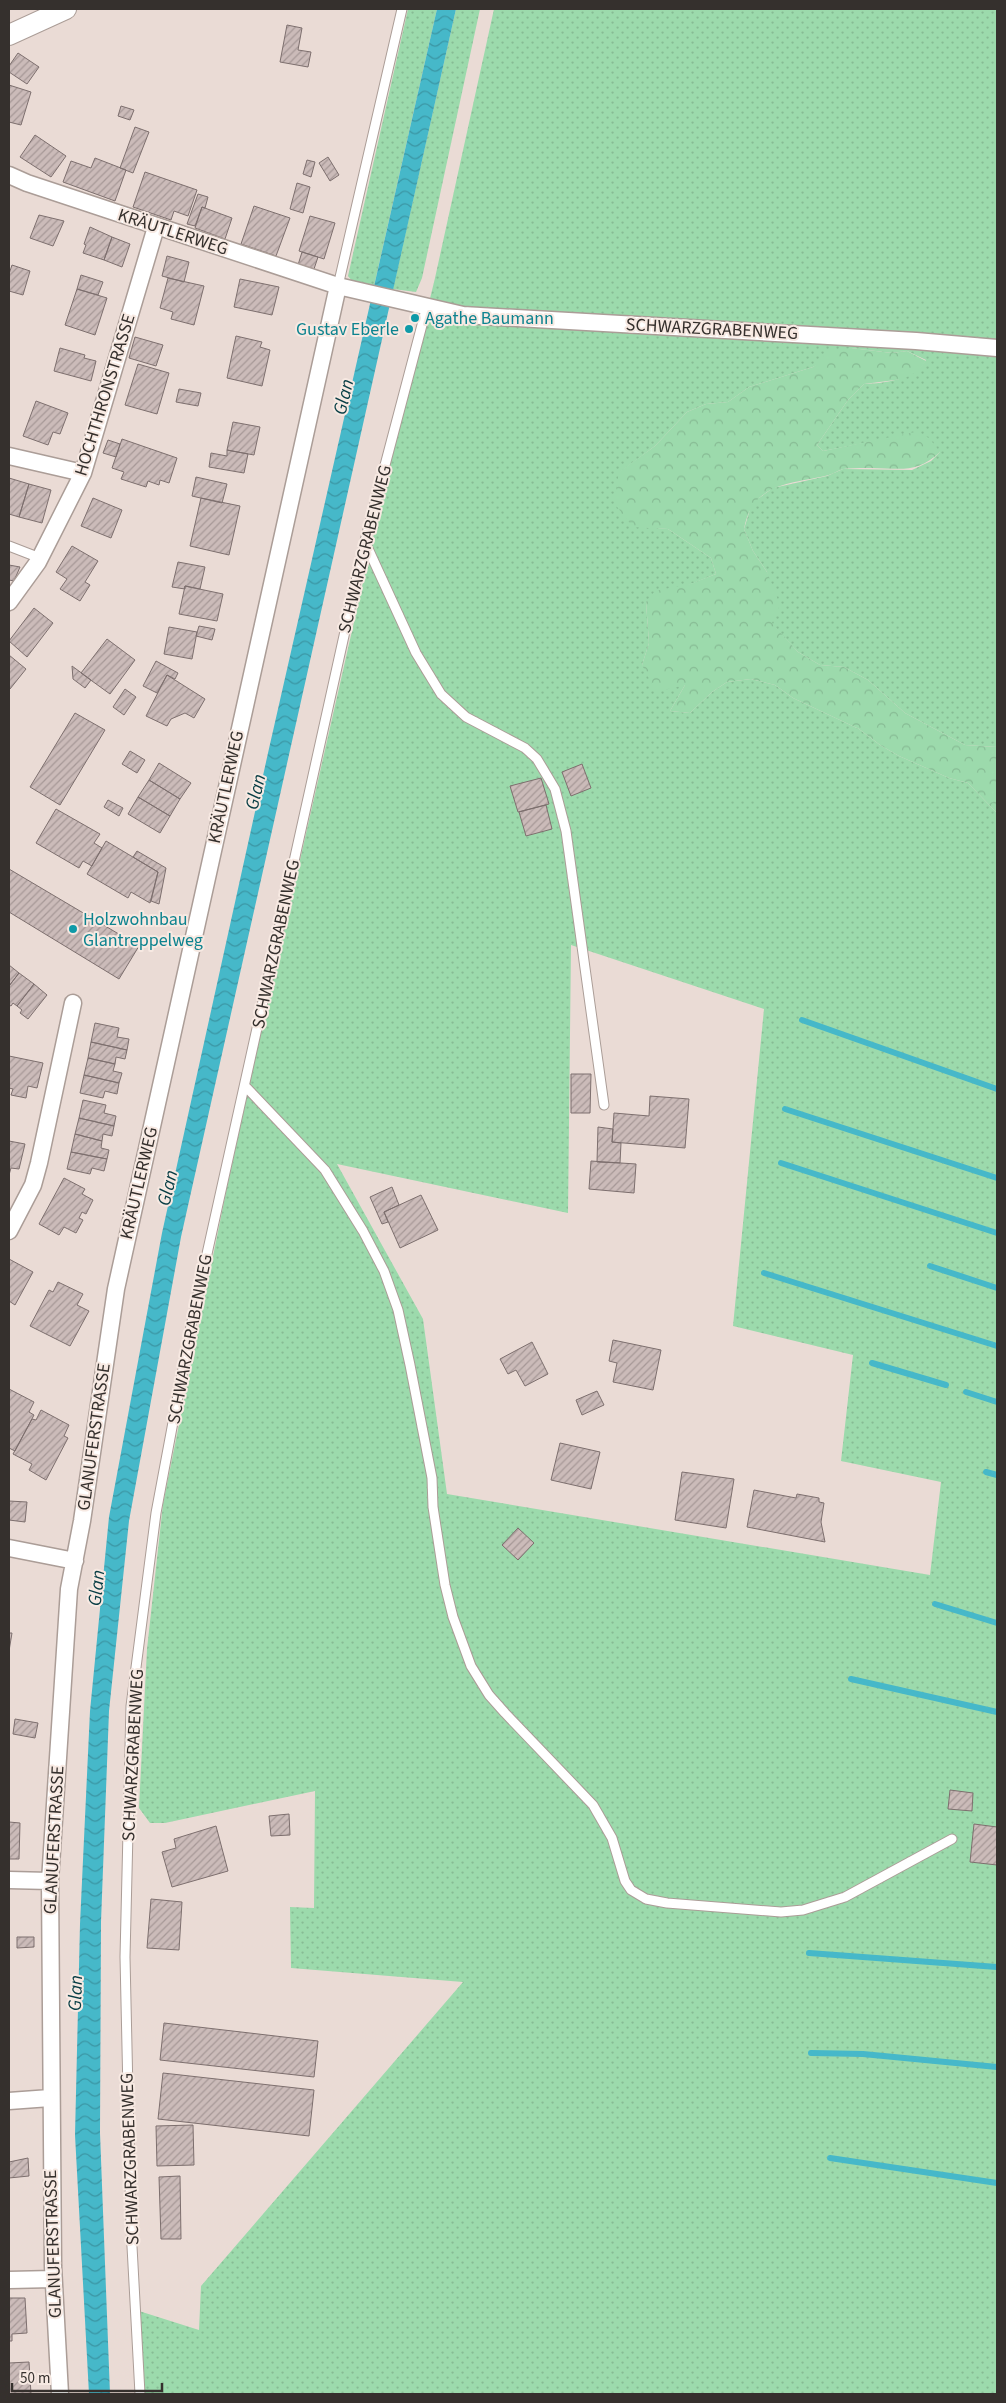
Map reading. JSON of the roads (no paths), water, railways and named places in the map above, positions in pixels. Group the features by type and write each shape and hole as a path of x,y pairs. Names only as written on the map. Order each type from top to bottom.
{"street":[{"path":"9,35 66,9"},
{"name":"KRÄUTLERWEG","path":"9,175 156,227 343,287 116,1289"},
{"name":"HOCHTHRONSTRASSE","path":"9,602 40,558 83,473 156,227"},
{"path":"343,287 422,305"},
{"name":"SCHWARZGRABENWEG","path":"422,305 462,315 916,340 997,348"},
{"path":"9,456 83,473"},
{"path":"9,1231 33,1185 73,1002"},
{"name":"GLANUFERSTRASSE","path":"60,2394 53,2279 50,2098 50,1880 69,1589 75,1561 116,1289"},
{"path":"9,1548 75,1561"},
{"path":"9,1880 50,1880"},
{"path":"9,2101 50,2098"},
{"path":"9,2280 53,2279"}],"lane":[{"name":"KRÄUTLERWEG","path":"343,287 402,9"},
{"name":"SCHWARZGRABENWEG","path":"140,2394 131,2218 125,1957 131,1706 156,1513 192,1326 365,541 422,305"},
{"path":"365,541 416,653 440,694 466,717 525,748 547,772 555,789 566,831 604,1104"},
{"path":"9,546 40,558"},
{"path":"245,1086 325,1170 375,1251 387,1280 398,1310 432,1478 433,1507 445,1585 453,1617 471,1666 494,1701 594,1805 612,1838 625,1881 631,1890 646,1899 668,1904 781,1912 803,1910 845,1897 952,1839"}],"water":[{"path":"437,9 456,9 181,1237 129,1521 109,1711 101,1922 100,2133 110,2394 89,2394 75,2135 80,1924 90,1711 109,1517 162,1233 268,753"}],"waterway":[{"path":"802,1020 997,1089"},
{"path":"785,1109 997,1178"},
{"path":"781,1163 997,1233"},
{"path":"930,1266 997,1288"},
{"path":"764,1273 997,1346"},
{"path":"872,1363 946,1385"},
{"path":"966,1392 997,1402"},
{"path":"986,1472 997,1475"},
{"path":"935,1604 997,1623"},
{"path":"851,1679 997,1712"},
{"path":"809,1953 997,1967"},
{"path":"811,2053 863,2054 997,2067"},
{"path":"830,2158 997,2183"}],"place":[{"name":"Agathe Baumann","path":"415,318"},
{"name":"Gustav Eberle","path":"409,329"},
{"name":"Holzwohnbau Glantreppelweg","path":"73,929"}],"water label":[{"name":"Glan","path":"344,397"},
{"name":"Glan","path":"256,792"},
{"name":"Glan","path":"168,1188"},
{"name":"Glan","path":"97,1588"},
{"name":"Glan","path":"76,1993"}]}
